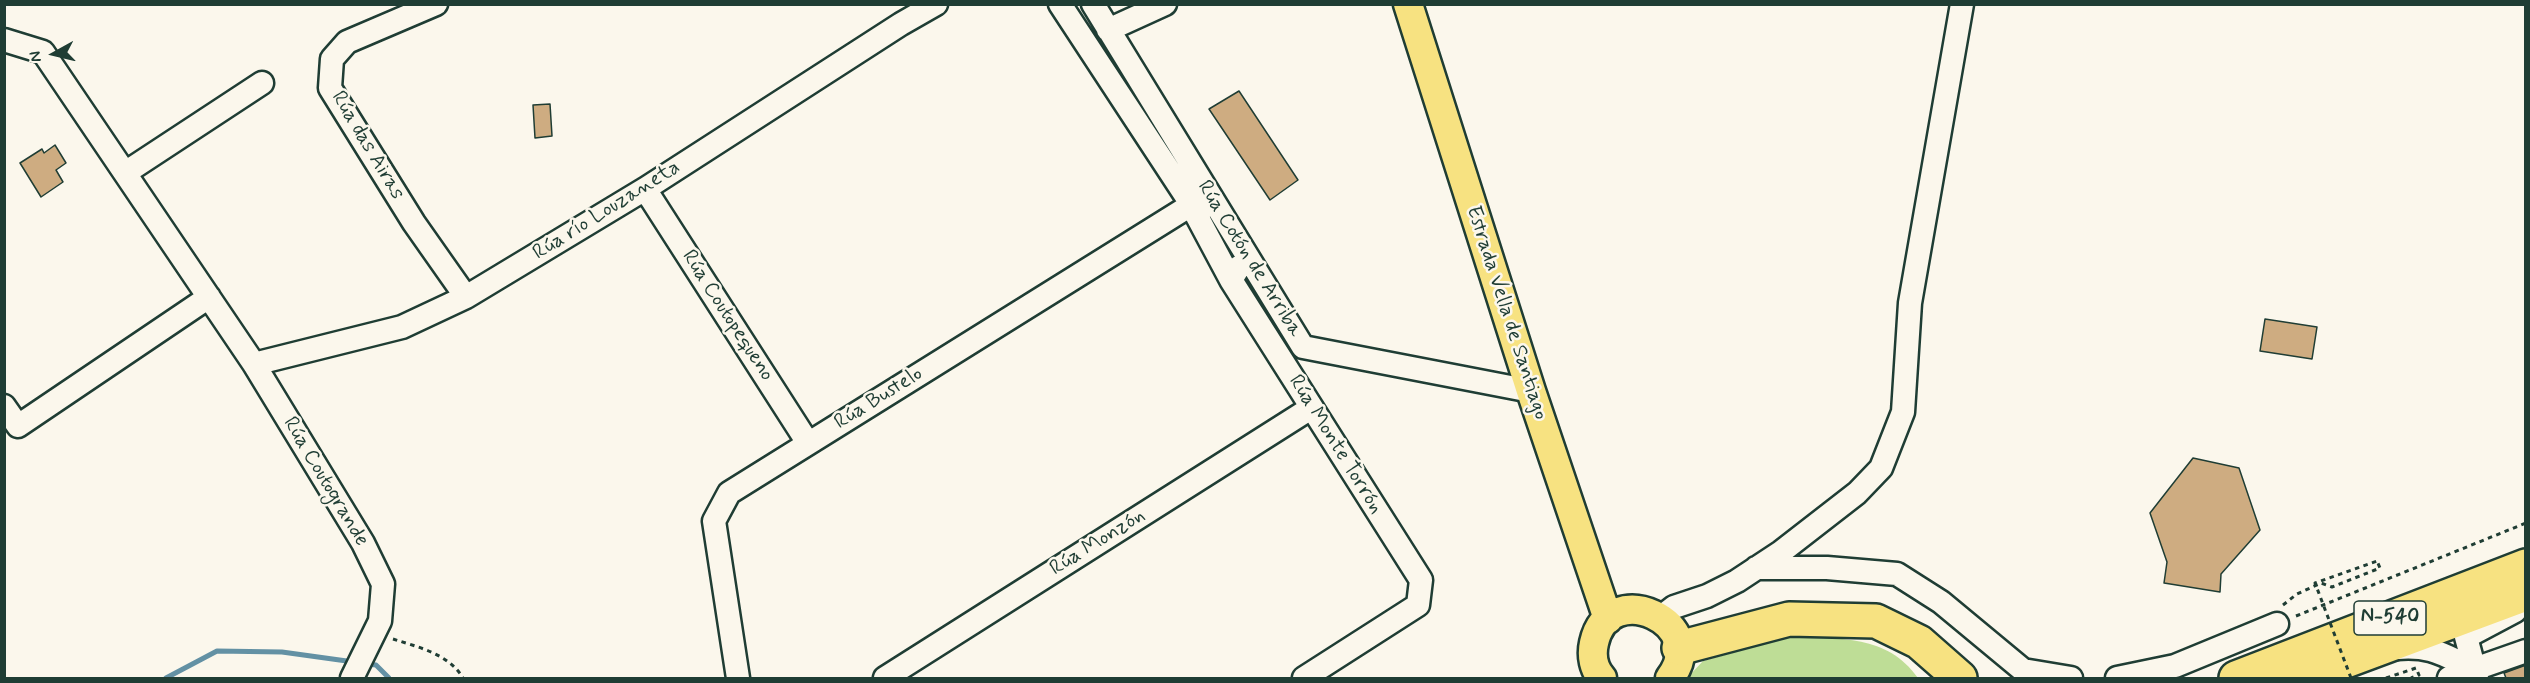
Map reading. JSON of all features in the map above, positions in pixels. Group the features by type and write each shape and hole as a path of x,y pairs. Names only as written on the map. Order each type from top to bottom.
{"highway":[{"name":"N-540","path":"2238,676 2526,566"},
{"name":"N-540","path":"2300,678 2383,664 2526,594"},
{"path":"1674,663 1789,619 1876,621 1919,642 1960,678"},
{"path":"1919,642 1938,678"}],"main road":[{"name":"Estrada Vella de Santiago","path":"1408,4 1531,391 1608,620"},
{"path":"1602,678 1594,662 1595,637 1608,620 1622,611 1635,609 1648,611 1661,617 1670,626 1674,663"}],"street":[{"name":"Rúa das Airas","path":"436,4 347,42 332,59 330,88 414,223 466,297"},
{"name":"Rúa río Louzaneta","path":"254,364 402,327 466,297 645,189 899,14 936,4"},
{"name":"Rúa Monte Torrón","path":"1060,4 1191,205 1224,250 1246,255"},
{"name":"Rúa Cotón de Arriba","path":"1093,4 1303,347 1531,391"},
{"path":"1108,30 1165,4"},
{"path":"1661,617 1674,607 1707,596 1756,568 1857,493 1881,468 1903,412 1910,303 1962,4"},
{"name":"Rúa Coutogrande","path":"4,40 43,52 254,364 363,543 383,584 380,621 352,678"},
{"path":"125,173 262,83"},
{"name":"Rúa Coutopequeno","path":"645,189 808,443"},
{"name":"Rúa Monte Torrón","path":"1191,205 1231,280 1421,580 1418,605 1304,678"},
{"name":"Rúa Bustelo","path":"738,678 714,521 729,493 1191,205"},
{"path":"1231,280 1246,255"},
{"path":"4,406 18,426 209,297"},
{"name":"Rúa Monzón","path":"885,678 1311,408"},
{"path":"1756,568 1827,568 1896,574 1941,602 2023,670 2071,678"},
{"path":"2476,674 2466,637 2511,614 2526,603"},
{"path":"2117,678 2175,666 2277,624"},
{"path":"2383,664 2415,647 2437,650 2476,674"},
{"path":"2450,678 2476,674 2526,651"}],"path":[{"path":"2277,624 2526,523"},
{"path":"2277,624 2285,601 2321,583 2332,587 2380,568 2377,561 2315,583 2351,678"},
{"path":"375,633 431,651 459,672 463,678"},
{"path":"2383,664 2416,668 2419,675 2411,678"}],"green space":[{"path":"1790,637 1844,639 1877,646 1892,653 1918,678 1687,678 1703,661"}],"building":[{"path":"1239,91 1298,180 1270,200 1209,109"},
{"path":"550,104 552,136 535,138 533,105"},
{"path":"55,145 66,163 56,170 63,182 41,197 20,163 42,149 44,153"},
{"path":"2265,319 2317,327 2312,359 2260,351"},
{"path":"2193,458 2239,468 2260,530 2221,574 2220,592 2164,583 2167,562 2150,513"},
{"path":"2526,665 2526,678 2506,678 2504,673"}],"waterway":[{"path":"166,678 217,651 282,652 354,662"},
{"path":"367,664 376,665 389,678"}]}
